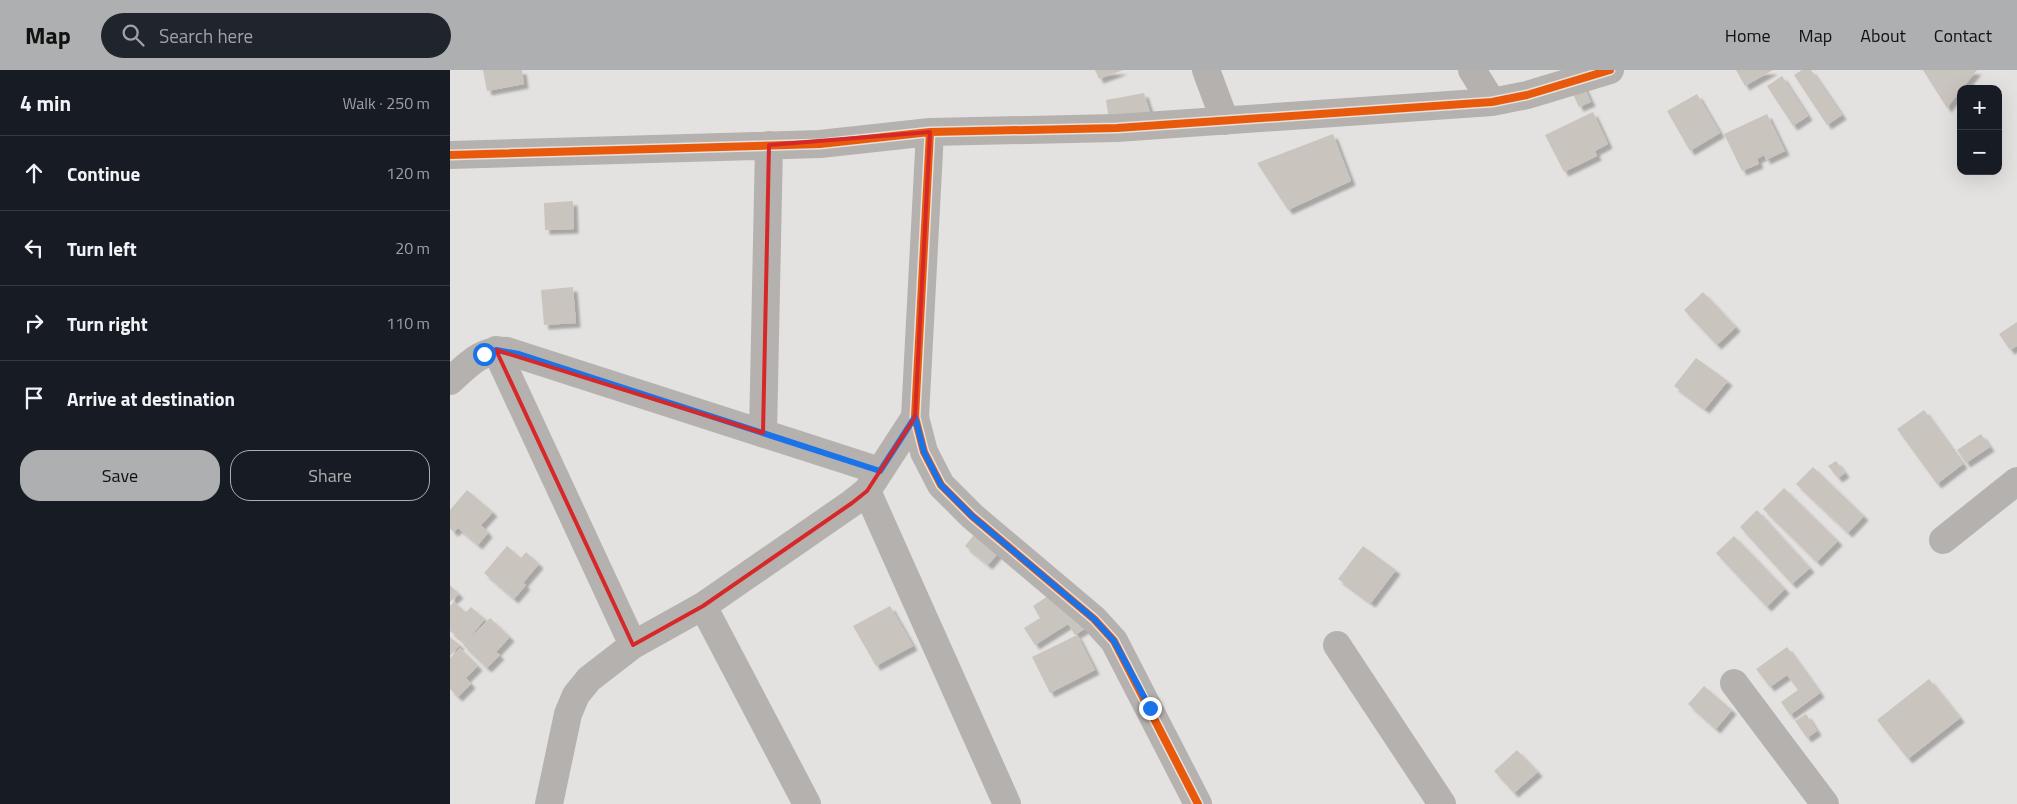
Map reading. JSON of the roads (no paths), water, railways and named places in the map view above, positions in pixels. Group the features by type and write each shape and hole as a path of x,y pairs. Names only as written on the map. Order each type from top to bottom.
{"street":[{"path":"1206,70 1225,121"},
{"path":"1472,70 1492,102"},
{"path":"450,155 820,144 930,132 1117,128 1492,102 1527,95 1610,70"},
{"path":"930,132 915,417 924,452 941,485 972,516 1094,619 1114,641 1198,804"},
{"path":"763,433 769,145"},
{"path":"496,350 634,646"},
{"path":"450,382 475,359 496,350 519,354 763,433 873,481 1007,804"},
{"path":"549,804 568,714 576,695 589,680 634,646 702,606 852,504 873,481 915,417"},
{"path":"1944,540 2017,481"},
{"path":"702,606 807,804"},
{"path":"1337,645 1442,804"},
{"path":"1734,683 1825,804"}]}
